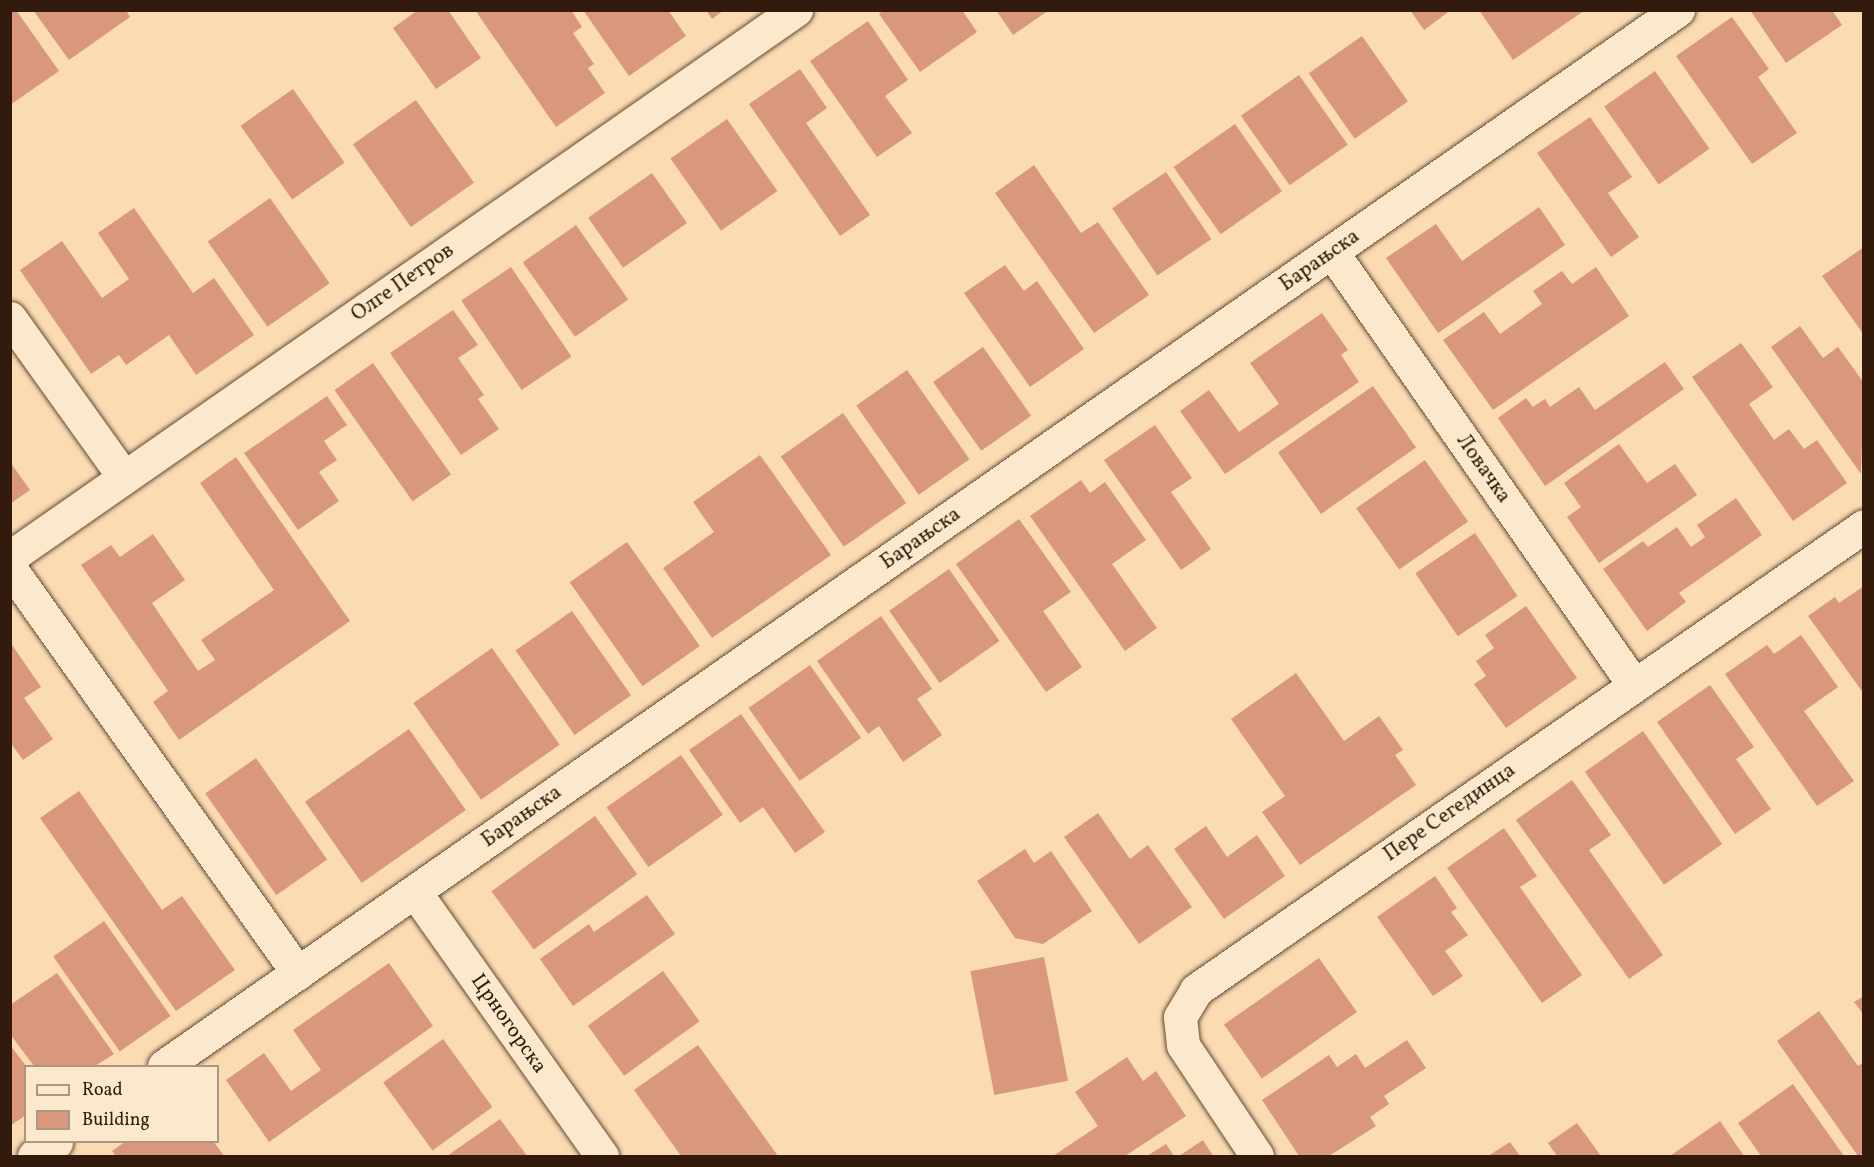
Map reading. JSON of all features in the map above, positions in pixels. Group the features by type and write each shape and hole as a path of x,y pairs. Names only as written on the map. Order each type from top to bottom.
{"street":[{"name":"Олге Петров","path":"10,556 796,10"},
{"name":"Барањска","path":"165,1065 1678,10"},
{"name":"Ловачка","path":"1332,252 1634,685"},
{"path":"10,318 123,476"},
{"name":"Пере Сегединца","path":"1257,1156 1183,1045 1180,1017 1186,1002 1196,990 1863,526"},
{"path":"10,568 298,973"},
{"name":"Црногорска","path":"415,892 602,1156"},
{"path":"34,1156 54,1143"}],"building":[{"path":"10,10 16,10 59,71 10,105"},
{"path":"33,10 126,10 130,17 69,60"},
{"path":"418,10 448,10 481,58 436,89 393,28"},
{"path":"475,10 571,10 582,27 573,33 594,64 588,68 605,93 556,127"},
{"path":"583,10 668,10 686,36 629,76"},
{"path":"706,10 724,10 712,19"},
{"path":"884,10 962,10 977,32 920,72 879,14"},
{"path":"996,10 1049,10 1013,35"},
{"path":"1410,10 1451,10 1424,30"},
{"path":"1479,10 1585,10 1513,60"},
{"path":"1750,10 1832,10 1842,25 1786,63"},
{"path":"1732,17 1769,69 1758,77 1797,133 1752,164 1676,56"},
{"path":"868,21 908,80 885,96 912,133 877,157 810,61"},
{"path":"1362,36 1408,102 1355,139 1309,73"},
{"path":"800,69 827,108 806,123 870,215 840,236 749,104"},
{"path":"1655,71 1709,149 1659,184 1604,107"},
{"path":"1299,75 1348,145 1290,185 1241,116"},
{"path":"293,89 345,163 292,199 241,126"},
{"path":"416,100 474,183 411,227 353,144"},
{"path":"1590,117 1632,177 1608,193 1639,237 1611,257 1537,153"},
{"path":"727,119 777,191 721,231 670,159"},
{"path":"1235,124 1282,191 1221,234 1174,167"},
{"path":"1034,165 1081,233 1098,222 1149,295 1094,333 995,193"},
{"path":"1166,172 1211,239 1157,275 1112,208"},
{"path":"652,173 687,223 623,268 588,218"},
{"path":"270,198 330,283 267,327 208,242"},
{"path":"1539,207 1565,245 1438,333 1386,258 1436,224 1462,261"},
{"path":"134,208 193,293 214,278 254,335 196,375 169,335 126,365 119,355 91,374 20,270 62,241 102,298 129,279 98,233"},
{"path":"576,225 628,300 575,337 523,262"},
{"path":"1864,247 1864,335 1822,276"},
{"path":"1005,265 1024,291 1037,281 1084,349 1030,387 964,293"},
{"path":"511,267 571,357 522,390 461,301"},
{"path":"1596,267 1629,316 1493,410 1443,340 1484,312 1500,334 1542,304 1533,291 1562,271 1572,284"},
{"path":"453,310 478,345 458,358 484,395 478,399 499,429 461,455 390,353"},
{"path":"1322,313 1348,350 1341,355 1359,382 1225,474 1180,411 1209,390 1239,432 1279,404 1250,363"},
{"path":"1800,326 1823,358 1838,347 1864,383 1861,474 1771,347"},
{"path":"1741,343 1773,387 1749,404 1774,440 1789,429 1804,449 1817,440 1847,483 1793,521 1692,377"},
{"path":"983,347 1031,416 981,451 933,382"},
{"path":"1665,362 1684,389 1545,486 1498,418 1526,398 1533,407 1545,399 1550,407 1579,387 1595,410"},
{"path":"373,363 451,474 413,501 334,390"},
{"path":"907,370 970,459 919,495 856,406"},
{"path":"1373,386 1416,447 1321,514 1278,453"},
{"path":"327,396 347,425 324,441 337,460 319,472 339,501 298,530 244,453"},
{"path":"843,413 906,503 844,547 781,457"},
{"path":"1155,425 1192,478 1171,492 1211,549 1181,570 1104,460"},
{"path":"1619,444 1647,483 1675,464 1697,495 1599,563 1567,517 1581,507 1564,483"},
{"path":"760,455 831,555 712,638 663,568 714,532 693,502"},
{"path":"236,457 350,621 179,740 153,702 168,691 81,565 111,545 120,557 153,534 185,580 152,603 198,671 215,660 201,640 274,590 200,483"},
{"path":"1425,460 1468,521 1399,570 1356,508"},
{"path":"10,462 30,490 10,504"},
{"path":"1081,480 1090,493 1105,482 1146,540 1112,564 1157,628 1125,651 1030,516"},
{"path":"1736,498 1762,535 1679,593 1686,602 1647,631 1603,569 1643,541 1648,547 1677,527 1691,547 1705,537 1697,525"},
{"path":"1019,519 1071,592 1043,611 1082,667 1046,692 956,564"},
{"path":"1475,533 1517,596 1458,636 1415,573"},
{"path":"627,542 700,646 643,686 570,582"},
{"path":"949,569 999,641 940,683 889,611"},
{"path":"1864,586 1864,694 1808,616 1835,597 1839,603"},
{"path":"1526,606 1577,678 1506,728 1474,684 1486,676 1476,661 1494,648 1485,635"},
{"path":"572,611 631,695 575,735 515,651"},
{"path":"881,616 932,689 917,699 942,735 903,762 879,726 868,734 817,661"},
{"path":"1801,635 1838,687 1804,711 1854,781 1817,806 1725,674 1767,645 1774,654"},
{"path":"10,642 41,687 24,698 53,739 23,760 10,742"},
{"path":"492,648 560,745 481,800 413,703"},
{"path":"810,665 861,738 800,781 749,708"},
{"path":"1296,673 1344,741 1379,716 1403,750 1395,755 1416,785 1300,865 1262,812 1285,796 1231,719"},
{"path":"1710,685 1754,747 1736,759 1771,809 1735,834 1657,722"},
{"path":"741,714 825,832 795,853 763,807 740,823 689,750"},
{"path":"409,729 466,810 362,883 305,802"},
{"path":"1643,731 1722,844 1664,885 1585,772"},
{"path":"681,755 723,815 648,867 606,807"},
{"path":"256,758 327,860 276,895 205,794"},
{"path":"1572,780 1611,835 1589,850 1663,955 1629,979 1516,820"},
{"path":"79,791 162,910 182,896 235,970 176,1011 40,818"},
{"path":"1098,813 1130,859 1148,845 1192,907 1139,944 1064,837"},
{"path":"595,816 637,874 534,949 491,891"},
{"path":"1206,826 1227,857 1257,835 1285,876 1224,919 1174,849"},
{"path":"1504,828 1537,876 1520,887 1582,975 1542,1003 1447,868"},
{"path":"1025,849 1034,863 1051,851 1092,911 1043,944 1015,938 977,881"},
{"path":"1435,876 1457,908 1451,912 1468,935 1445,951 1463,976 1433,996 1377,917"},
{"path":"647,895 675,934 573,1006 540,959 589,924 594,932"},
{"path":"104,921 171,1016 120,1052 53,957"},
{"path":"1044,957 1068,1081 994,1095 970,971"},
{"path":"1319,958 1357,1012 1262,1079 1224,1025"},
{"path":"389,963 433,1026 269,1142 226,1080 264,1053 291,1091 321,1070 293,1030"},
{"path":"663,971 699,1021 624,1076 588,1026"},
{"path":"57,973 114,1054 97,1065 33,1065 10,1034 10,1005"},
{"path":"1864,996 1864,1015 1854,1002"},
{"path":"1819,1011 1858,1066 1864,1062 1864,1153 1858,1156 1777,1041"},
{"path":"443,1039 492,1107 433,1150 383,1082"},
{"path":"1407,1040 1426,1068 1384,1096 1389,1104 1370,1117 1376,1126 1329,1156 1299,1156 1262,1100 1329,1055 1337,1067 1356,1054 1365,1068"},
{"path":"10,1045 25,1065 24,1116 10,1126"},
{"path":"698,1045 778,1156 681,1156 634,1090"},
{"path":"1127,1057 1143,1081 1156,1071 1186,1116 1125,1156 1053,1156 1098,1126 1075,1092"},
{"path":"1793,1084 1844,1156 1761,1156 1738,1123"},
{"path":"500,1119 527,1156 447,1156"},
{"path":"1720,1121 1744,1156 1670,1156"},
{"path":"1577,1123 1601,1156 1557,1156 1548,1143"},
{"path":"1203,1140 1213,1156 1179,1156"},
{"path":"1510,1142 1520,1156 1488,1156"},
{"path":"124,1143 215,1143 224,1156 116,1156 112,1151"},
{"path":"1166,1144 1174,1156 1147,1156"}]}
